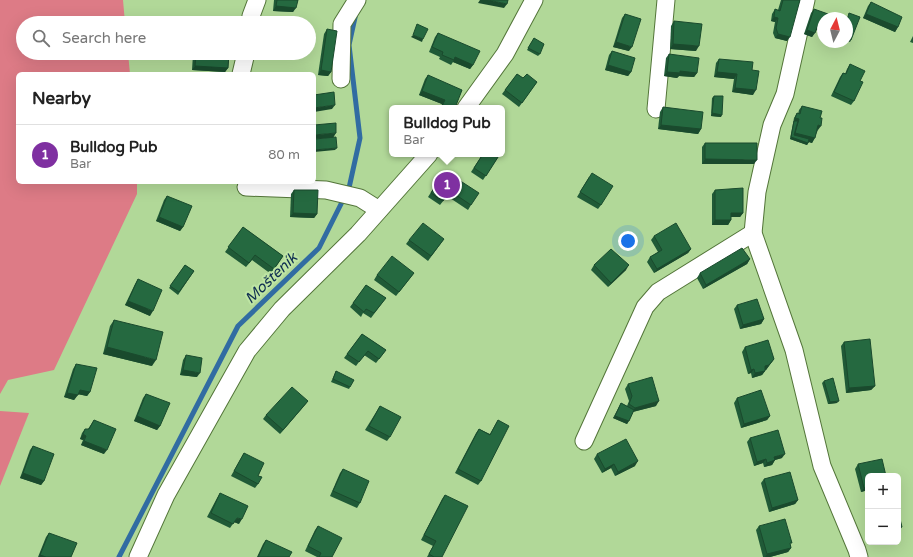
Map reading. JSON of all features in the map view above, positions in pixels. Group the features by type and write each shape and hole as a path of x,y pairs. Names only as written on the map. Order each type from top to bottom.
{"street":[{"path":"251,16 257,0"},
{"path":"341,79 342,24 357,0"},
{"path":"468,105 505,54 534,0"},
{"path":"656,109 666,0"},
{"path":"806,0 785,94 772,125 757,192 753,233 794,350 822,466 859,557"},
{"path":"241,72 244,60"},
{"path":"138,557 166,495 247,351 282,309 358,234 426,157"},
{"path":"246,187 326,190 360,198 379,210"},
{"path":"584,441 644,307 658,292 753,233"}],"shaded area":[{"path":"0,0 123,0 124,16 16,16 16,60 129,60 130,72 16,72 16,184 137,184 137,194 54,370 8,380 0,394"},
{"path":"0,411 29,413 0,486"}],"building":[{"path":"277,0 298,0 296,8 276,6"},
{"path":"488,0 508,0 507,4"},
{"path":"783,0 800,0 790,37 778,34 776,28 778,18 774,17 775,9 780,11"},
{"path":"871,2 902,17 898,27 866,14"},
{"path":"814,9 822,12 817,12 817,28 815,33 807,30"},
{"path":"625,14 641,19 632,47 616,42"},
{"path":"853,14 860,17 853,35"},
{"path":"674,21 702,24 699,46 673,44"},
{"path":"417,24 428,29 423,39 413,35"},
{"path":"327,29 337,31 331,72 321,70"},
{"path":"438,33 480,51 473,65 455,57 454,60 442,55 443,52 432,47"},
{"path":"534,38 544,44 540,54 528,48"},
{"path":"612,51 635,58 631,72 608,65"},
{"path":"669,54 699,58 697,73 680,71 680,73 667,72"},
{"path":"719,59 753,62 752,70 759,71 756,90 735,88 737,74 717,72"},
{"path":"195,60 229,60 228,68 195,66"},
{"path":"850,64 865,71 860,81 863,82 854,101 834,92 843,73 846,74"},
{"path":"517,74 523,78 527,74 537,82 522,103 505,90"},
{"path":"428,75 462,90 456,105 442,105 445,100 422,91"},
{"path":"334,92 335,105 316,108 316,95"},
{"path":"714,96 723,96 722,115 712,113"},
{"path":"802,106 822,111 820,118 822,118 821,126 818,125 815,138 795,133 799,119 795,118 797,113 800,114"},
{"path":"663,107 703,112 701,129 661,125"},
{"path":"794,121 798,121 794,135 809,139 808,143 791,137"},
{"path":"336,123 336,133 316,135 316,125"},
{"path":"336,137 337,148 316,150 316,139"},
{"path":"705,143 757,143 757,160 705,159"},
{"path":"481,157 498,157 486,176 474,168"},
{"path":"445,171 479,193 471,205 450,191 443,201 431,193"},
{"path":"592,173 613,186 601,205 580,192"},
{"path":"743,188 743,213 731,213 731,220 715,220 715,190"},
{"path":"294,190 318,190 317,214 293,213"},
{"path":"167,196 192,206 183,227 159,217"},
{"path":"423,223 444,239 431,256 409,240"},
{"path":"676,223 691,249 657,269 650,257 662,250 654,236"},
{"path":"243,227 283,256 274,269 255,255 249,263 228,247"},
{"path":"742,248 750,259 706,285 700,273"},
{"path":"611,249 629,265 611,283 594,265"},
{"path":"392,256 414,273 399,292 377,275"},
{"path":"185,265 194,271 179,292 170,286"},
{"path":"138,279 162,290 153,311 128,301"},
{"path":"366,285 386,298 374,313 366,309 364,312 353,303"},
{"path":"757,299 764,319 743,325 737,305"},
{"path":"114,320 163,332 156,360 107,347"},
{"path":"362,334 386,350 379,359 368,351 359,362 347,354"},
{"path":"870,339 875,386 849,388 844,342"},
{"path":"768,340 774,359 769,365 765,366 765,371 755,373 754,369 751,370 745,347"},
{"path":"186,355 202,358 200,373 183,370"},
{"path":"76,364 97,368 90,392 80,390 78,395 67,393"},
{"path":"336,371 354,380 350,387 333,379"},
{"path":"652,377 659,401 635,408 629,404 632,396 628,384"},
{"path":"833,378 839,401 830,402 824,381"},
{"path":"292,387 308,401 283,430 266,415"},
{"path":"761,390 770,416 744,424 737,398"},
{"path":"146,394 170,403 160,426 137,416"},
{"path":"621,403 634,410 629,421 615,416"},
{"path":"380,406 401,417 390,437 369,426"},
{"path":"94,420 116,429 107,450 84,441 86,436 83,434 85,429 89,429"},
{"path":"498,420 509,426 481,481 458,469 479,429 490,435"},
{"path":"778,430 785,454 774,457 775,460 767,463 766,459 757,462 750,438"},
{"path":"626,439 638,461 618,472 614,464 605,469 597,454"},
{"path":"33,446 54,454 44,481 23,473"},
{"path":"244,453 264,463 258,476 262,477 258,484 234,471"},
{"path":"882,459 885,473 865,473 864,488 858,464"},
{"path":"343,469 369,481 360,503 333,491"},
{"path":"790,472 798,500 772,508 764,479"},
{"path":"220,493 248,506 242,519 237,518 233,524 211,513"},
{"path":"445,495 468,506 442,557 434,557 429,554 436,541 424,535"},
{"path":"785,519 792,543 790,543 791,548 767,554 759,526"},
{"path":"318,526 342,538 332,557 319,557 321,553 308,546"},
{"path":"49,533 77,543 71,557 46,557 40,555"},
{"path":"266,540 292,552 289,557 258,557"}],"waterway":[{"name":"Mošteník","path":"119,557 238,326 319,248 349,188 360,138 349,45 356,13"}],"place":[{"name":"Bulldog Pub","path":"447,185"}]}
